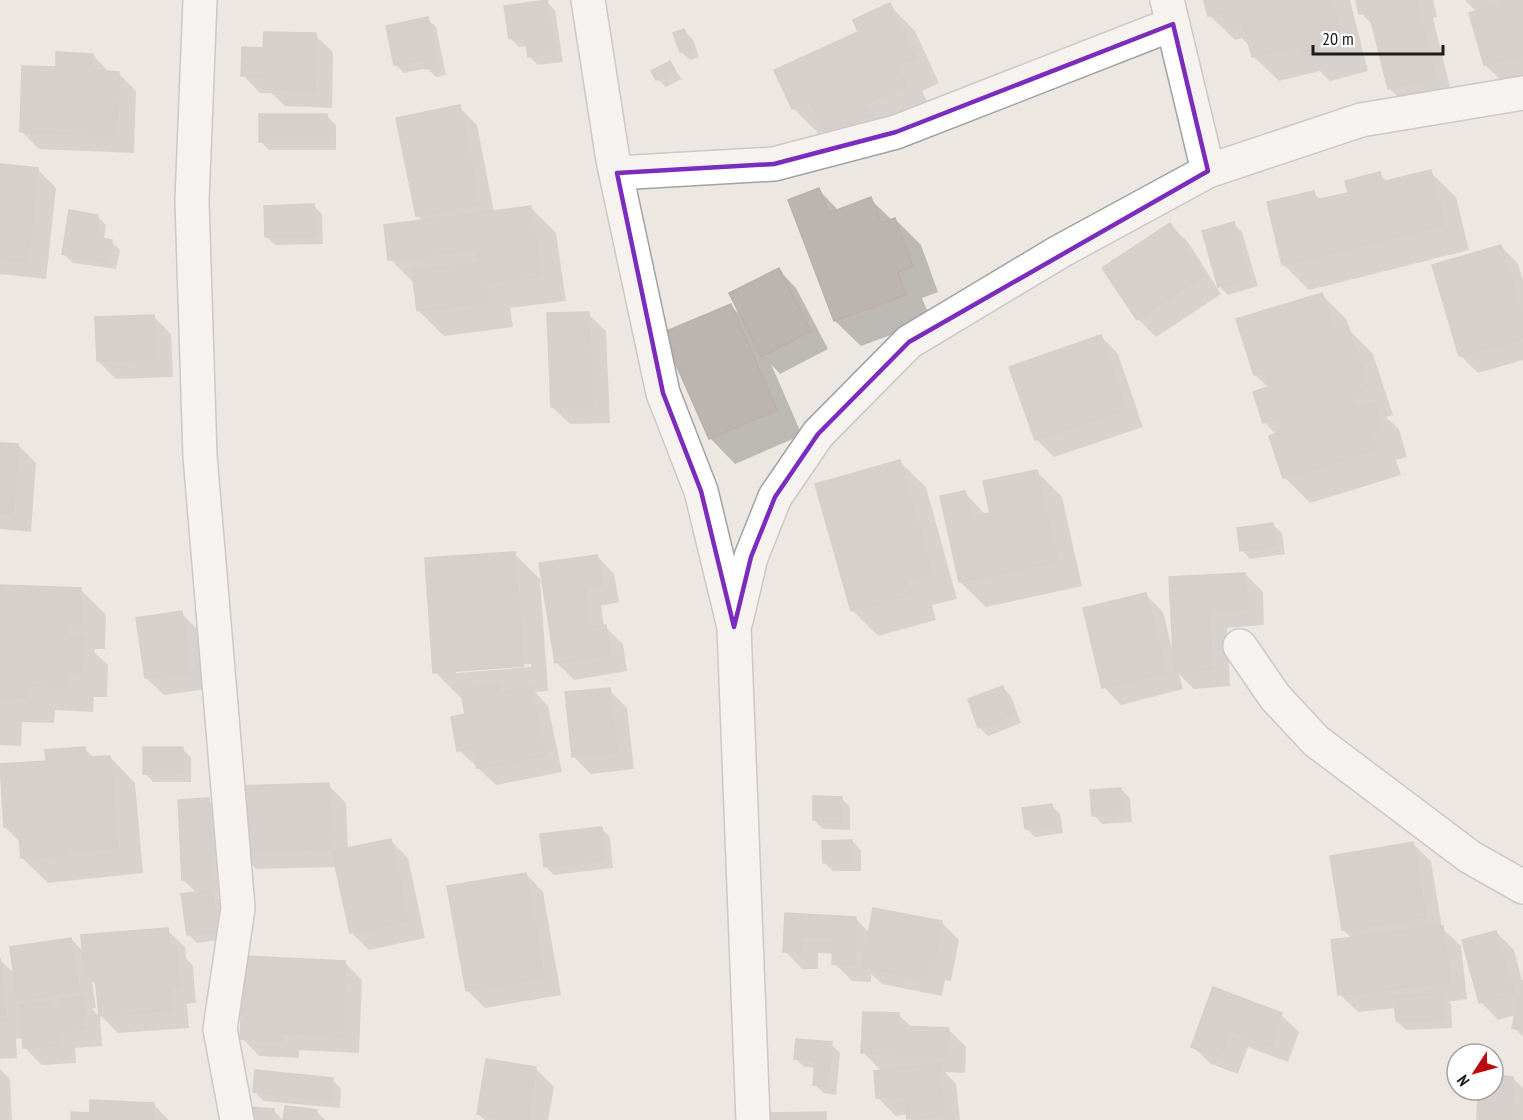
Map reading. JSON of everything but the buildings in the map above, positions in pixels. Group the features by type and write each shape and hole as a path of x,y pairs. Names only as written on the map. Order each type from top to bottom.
{"street":[{"path":"201,0 192,201 200,456 238,908 220,1029 237,1120"},
{"path":"588,0 617,172 663,393 701,491 734,627 753,1120"},
{"path":"617,172 774,164 896,132 1170,12 1208,171"},
{"path":"734,627 751,557 775,497 818,434 909,342 1059,252 1208,171 1361,120 1523,93"},
{"path":"1240,646 1275,697 1316,741 1470,857 1523,887"}],"highlighted area":[{"path":"1173,24 1208,171 909,342 818,434 775,497 751,557 734,627 701,491 663,393 617,173 774,164 896,132"}]}
